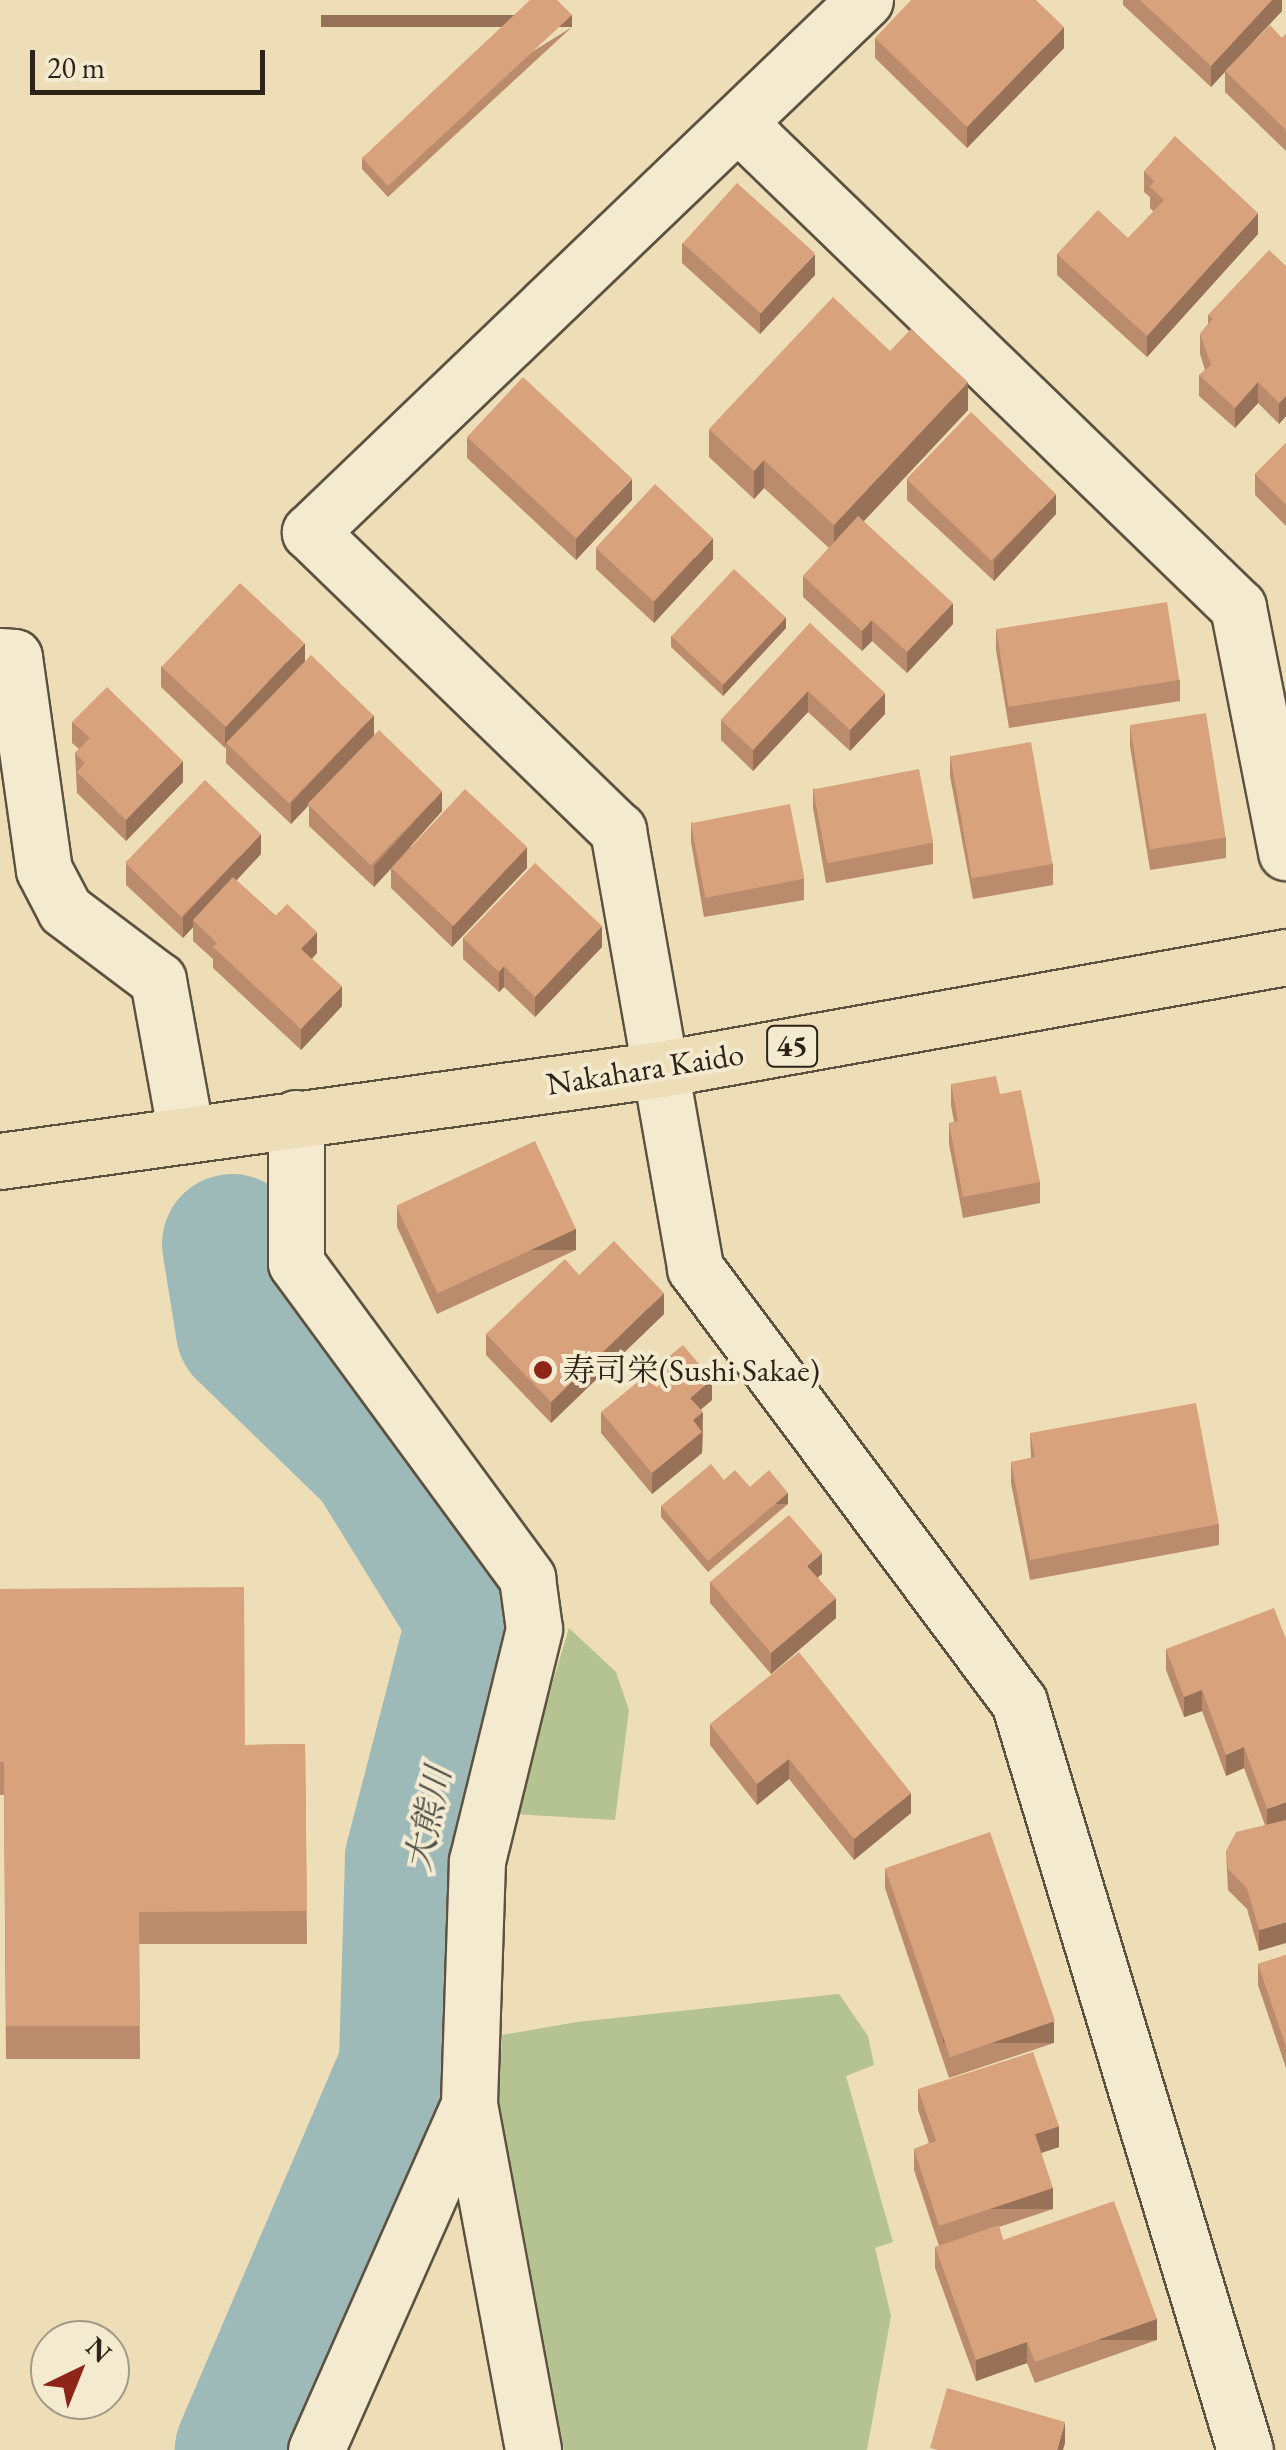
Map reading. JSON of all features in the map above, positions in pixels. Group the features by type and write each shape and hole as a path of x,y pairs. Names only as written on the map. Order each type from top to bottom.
{"main road":[{"name":"Nakahara Kaido","path":"0,1160 661,1069 1286,957"}],"street":[{"path":"865,0 310,532 618,830 695,1268 1018,1702 1245,2450"},
{"path":"738,123 1238,607 1286,852"},
{"path":"0,656 14,657 44,870 65,910 158,980 186,1134"},
{"path":"296,1118 296,1263 527,1578 534,1629 477,1861 469,2104 533,2450"},
{"path":"316,2450 469,2104"}],"green space":[{"path":"569,1628 616,1672 629,1710 615,1820 513,1814"},
{"path":"839,1994 868,2036 874,2065 846,2076 893,2242 875,2248 891,2316 867,2450 564,2450 499,2101 502,2035 577,2022"}],"building":[{"path":"530,0 557,0 572,15 388,186 362,158"},
{"path":"911,0 1036,0 1064,27 967,127 875,38"},
{"path":"1140,0 1272,0 1211,66"},
{"path":"1270,25 1282,38 1286,34 1286,130 1225,71"},
{"path":"1175,136 1258,213 1147,336 1057,254 1098,210 1128,238 1164,200 1150,187 1154,181 1144,171"},
{"path":"737,183 815,253 761,313 683,243"},
{"path":"1269,250 1286,266 1286,396 1279,403 1258,382 1235,408 1199,375 1211,365 1200,334 1213,319 1208,315"},
{"path":"833,297 890,351 911,329 968,382 834,525 764,460 754,471 709,429"},
{"path":"523,377 632,479 576,539 467,437"},
{"path":"971,412 1056,494 991,561 906,479"},
{"path":"1286,443 1286,505 1255,474"},
{"path":"655,484 713,538 653,602 596,548"},
{"path":"858,516 953,603 907,652 872,620 862,631 803,576"},
{"path":"734,569 786,617 723,685 671,636"},
{"path":"240,583 304,643 226,727 162,667"},
{"path":"1167,602 1179,680 1008,707 996,629"},
{"path":"810,623 885,693 850,730 808,691 753,750 721,720"},
{"path":"311,655 374,715 289,803 226,743"},
{"path":"107,687 183,761 126,820 77,772 85,763 75,753 90,738 72,722"},
{"path":"1206,713 1226,837 1150,849 1130,725"},
{"path":"379,730 442,791 371,865 307,804"},
{"path":"1031,742 1053,864 972,878 950,756"},
{"path":"919,769 933,843 827,863 813,790"},
{"path":"205,780 261,834 181,917 125,863"},
{"path":"465,789 527,847 454,926 391,868"},
{"path":"790,804 805,879 705,898 691,823"},
{"path":"535,863 602,926 535,997 504,966 499,972 463,938"},
{"path":"233,877 275,916 287,904 317,932 301,949 342,986 301,1029 213,947 217,943 193,920"},
{"path":"996,1076 1000,1094 1021,1090 1040,1182 963,1197 949,1123 958,1121 951,1084"},
{"path":"535,1141 576,1229 437,1294 396,1206"},
{"path":"614,1241 664,1293 551,1402 486,1334 565,1259 579,1275"},
{"path":"683,1345 712,1379 690,1398 703,1412 693,1420 702,1432 652,1473 601,1412"},
{"path":"1196,1403 1219,1524 1030,1560 1011,1462 1035,1457 1030,1433"},
{"path":"711,1464 724,1480 735,1470 750,1487 769,1470 788,1493 708,1561 661,1506"},
{"path":"789,1515 822,1553 807,1566 836,1598 771,1653 710,1582"},
{"path":"244,1587 245,1745 305,1744 307,1911 139,1912 140,2026 6,2026 0,1589"},
{"path":"1274,1608 1286,1639 1286,1802 1267,1809 1244,1747 1226,1755 1202,1690 1184,1697 1166,1649"},
{"path":"799,1652 911,1793 854,1839 789,1759 757,1784 710,1724"},
{"path":"1286,1820 1286,1922 1259,1930 1247,1888 1228,1869 1226,1851 1236,1832"},
{"path":"990,1832 1055,2021 950,2057 885,1868"},
{"path":"1286,1955 1286,2047 1258,1964"},
{"path":"1033,2052 1059,2126 1035,2134 1053,2188 939,2226 914,2149 936,2141 918,2089"},
{"path":"1114,2201 1157,2319 1035,2362 1027,2342 976,2360 935,2247 999,2225 1003,2240"},
{"path":"947,2388 1065,2422 1057,2450 930,2448"}],"waterway":[{"name":"大熊川","path":"232,1244 246,1330 377,1457 477,1619 415,1859 409,2067 245,2450"}],"place":[{"name":"寿司栄(Sushi Sakae)","path":"543,1370"}]}
